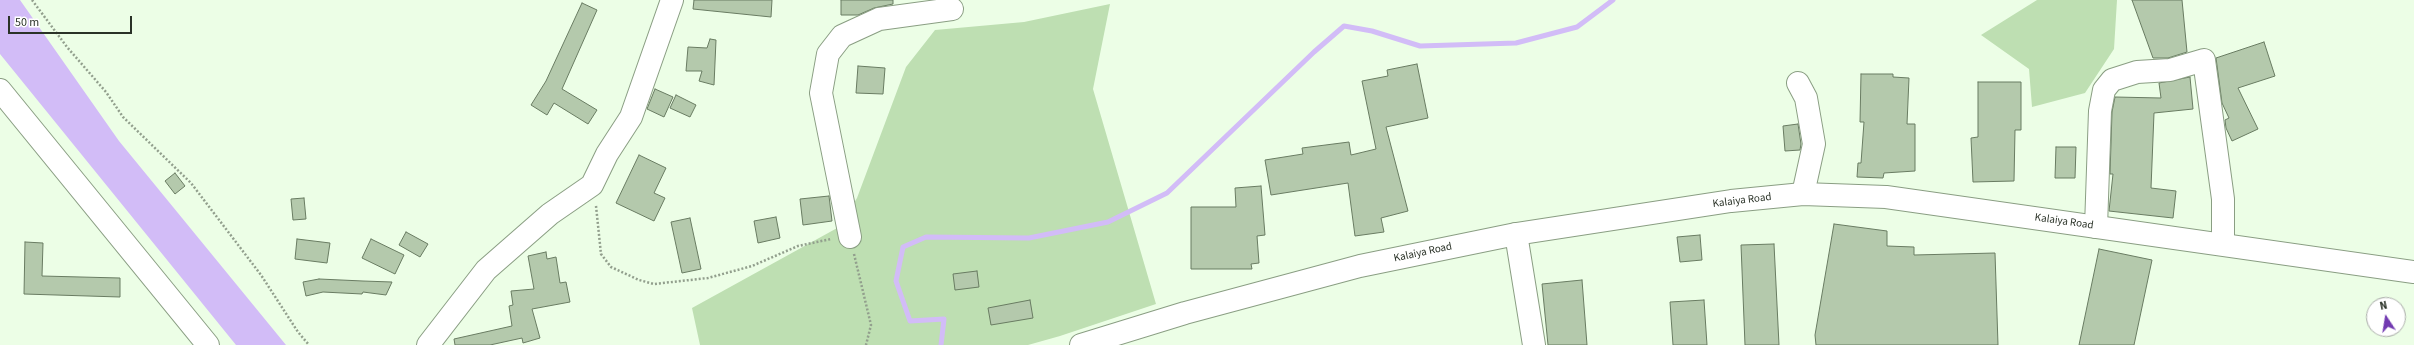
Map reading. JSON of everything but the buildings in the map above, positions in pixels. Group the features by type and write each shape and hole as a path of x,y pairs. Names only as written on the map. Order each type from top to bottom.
{"main road":[{"path":"428,345 486,270 550,214 592,185 607,154 631,117 672,0"},
{"path":"850,237 822,93 828,54 842,36 879,19 952,9"},
{"path":"2096,227 2100,111 2104,90 2112,80 2137,72 2170,70 2204,60 2223,199 2223,244"},
{"path":"1798,83 1806,98 1814,144 1803,194"},
{"path":"0,90 208,345"},
{"name":"Kalaiya Road","path":"1081,345 1185,313 1360,266 1516,234 1731,201 1803,194 1886,197 2414,272"},
{"path":"1516,234 1534,345"}],"path":[{"path":"32,0 67,48 106,92 123,117 191,183 261,275 298,332 309,345"},
{"path":"592,185 602,254 612,267 639,280 654,284 708,278 752,266 798,246 833,238 850,237 871,325 866,345"}],"green space":[{"path":"2037,0 2117,0 2114,49 2085,93 2032,107 2029,69 1981,35"},
{"path":"1110,4 1093,89 1156,304 1028,345 700,345 692,308 839,227 857,198 906,67 935,30 1024,22"}],"shaded area":[{"path":"0,0 20,0 119,141 286,345 236,345 0,54"}],"waterway":[{"path":"941,345 944,319 910,321 896,281 903,247 926,237 1029,238 1108,222 1167,193 1314,52 1344,26 1372,31 1420,46 1516,43 1577,27 1613,0"}]}
